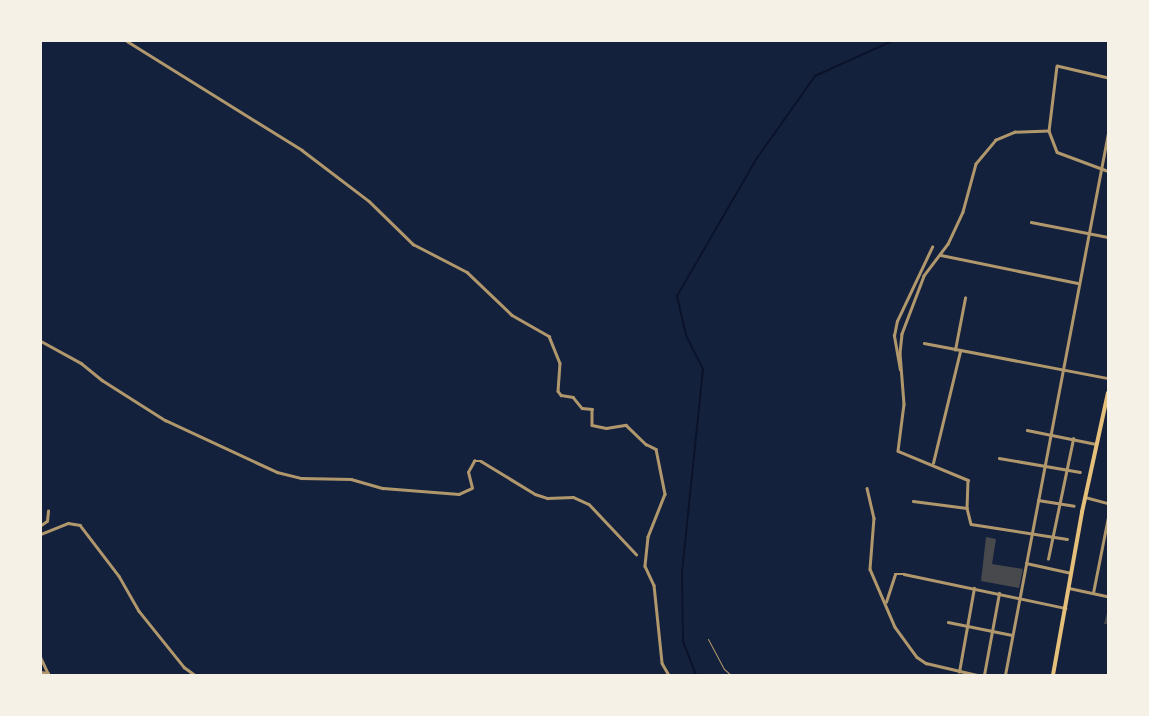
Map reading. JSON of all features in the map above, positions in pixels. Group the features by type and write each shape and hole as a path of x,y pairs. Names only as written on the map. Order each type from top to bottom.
{"main road":[{"path":"1053,675 1084,498 1108,393"}],"street":[{"path":"127,41 302,150 369,201 413,244 467,272 512,314 549,336 560,363 558,391 561,395 572,397 582,408 592,410 592,425 606,428 626,425 646,444 656,449 665,494 648,537 645,566 654,585 662,663 669,675"},
{"path":"1108,78 1056,66 1049,131 1057,152 1108,171"},
{"path":"1049,131 1015,132 996,140 983,153 976,164 968,196 953,232 940,255 924,276 907,321 901,344 904,404 898,451 933,463 968,480 967,508 969,519 977,526 1067,540"},
{"path":"1005,675 1077,283 1108,133"},
{"path":"1031,222 1108,237"},
{"path":"901,371 896,366 894,336 897,321 932,247"},
{"path":"940,255 1077,283"},
{"path":"955,350 965,298"},
{"path":"41,341 81,362 110,385 165,420 277,472 301,478 351,479 383,488 459,494 472,488 468,472 474,461 481,461 535,494 547,498 573,497 589,504 636,554"},
{"path":"924,343 1108,378"},
{"path":"933,463 960,351"},
{"path":"1028,430 1096,444"},
{"path":"1048,560 1073,439"},
{"path":"999,458 1080,472"},
{"path":"867,488 874,518 870,568 896,627 917,657 926,663 978,675"},
{"path":"1084,498 1108,503"},
{"path":"1038,500 1074,506"},
{"path":"913,502 967,508"},
{"path":"48,511 47,521 41,525 43,534 68,522 80,525 119,576 139,611 184,667 195,675"},
{"path":"1094,593 1108,517"},
{"path":"1026,564 1071,573"},
{"path":"885,603 895,574 974,588 1065,608"},
{"path":"959,672 974,588"},
{"path":"1068,588 1108,596"},
{"path":"984,675 999,594"},
{"path":"948,622 1012,635"},
{"path":"41,658 49,674"},
{"path":"41,672 49,674"}],"lane":[{"path":"708,639 724,669 731,675"}],"building":[{"path":"986,537 996,539 992,564 1023,569 1019,588 981,581"},
{"path":"1108,609 1108,624 1104,624"}],"waterway":[{"path":"696,675 683,641 682,572 703,369 686,335 677,296 757,158 815,76 892,41"}]}
